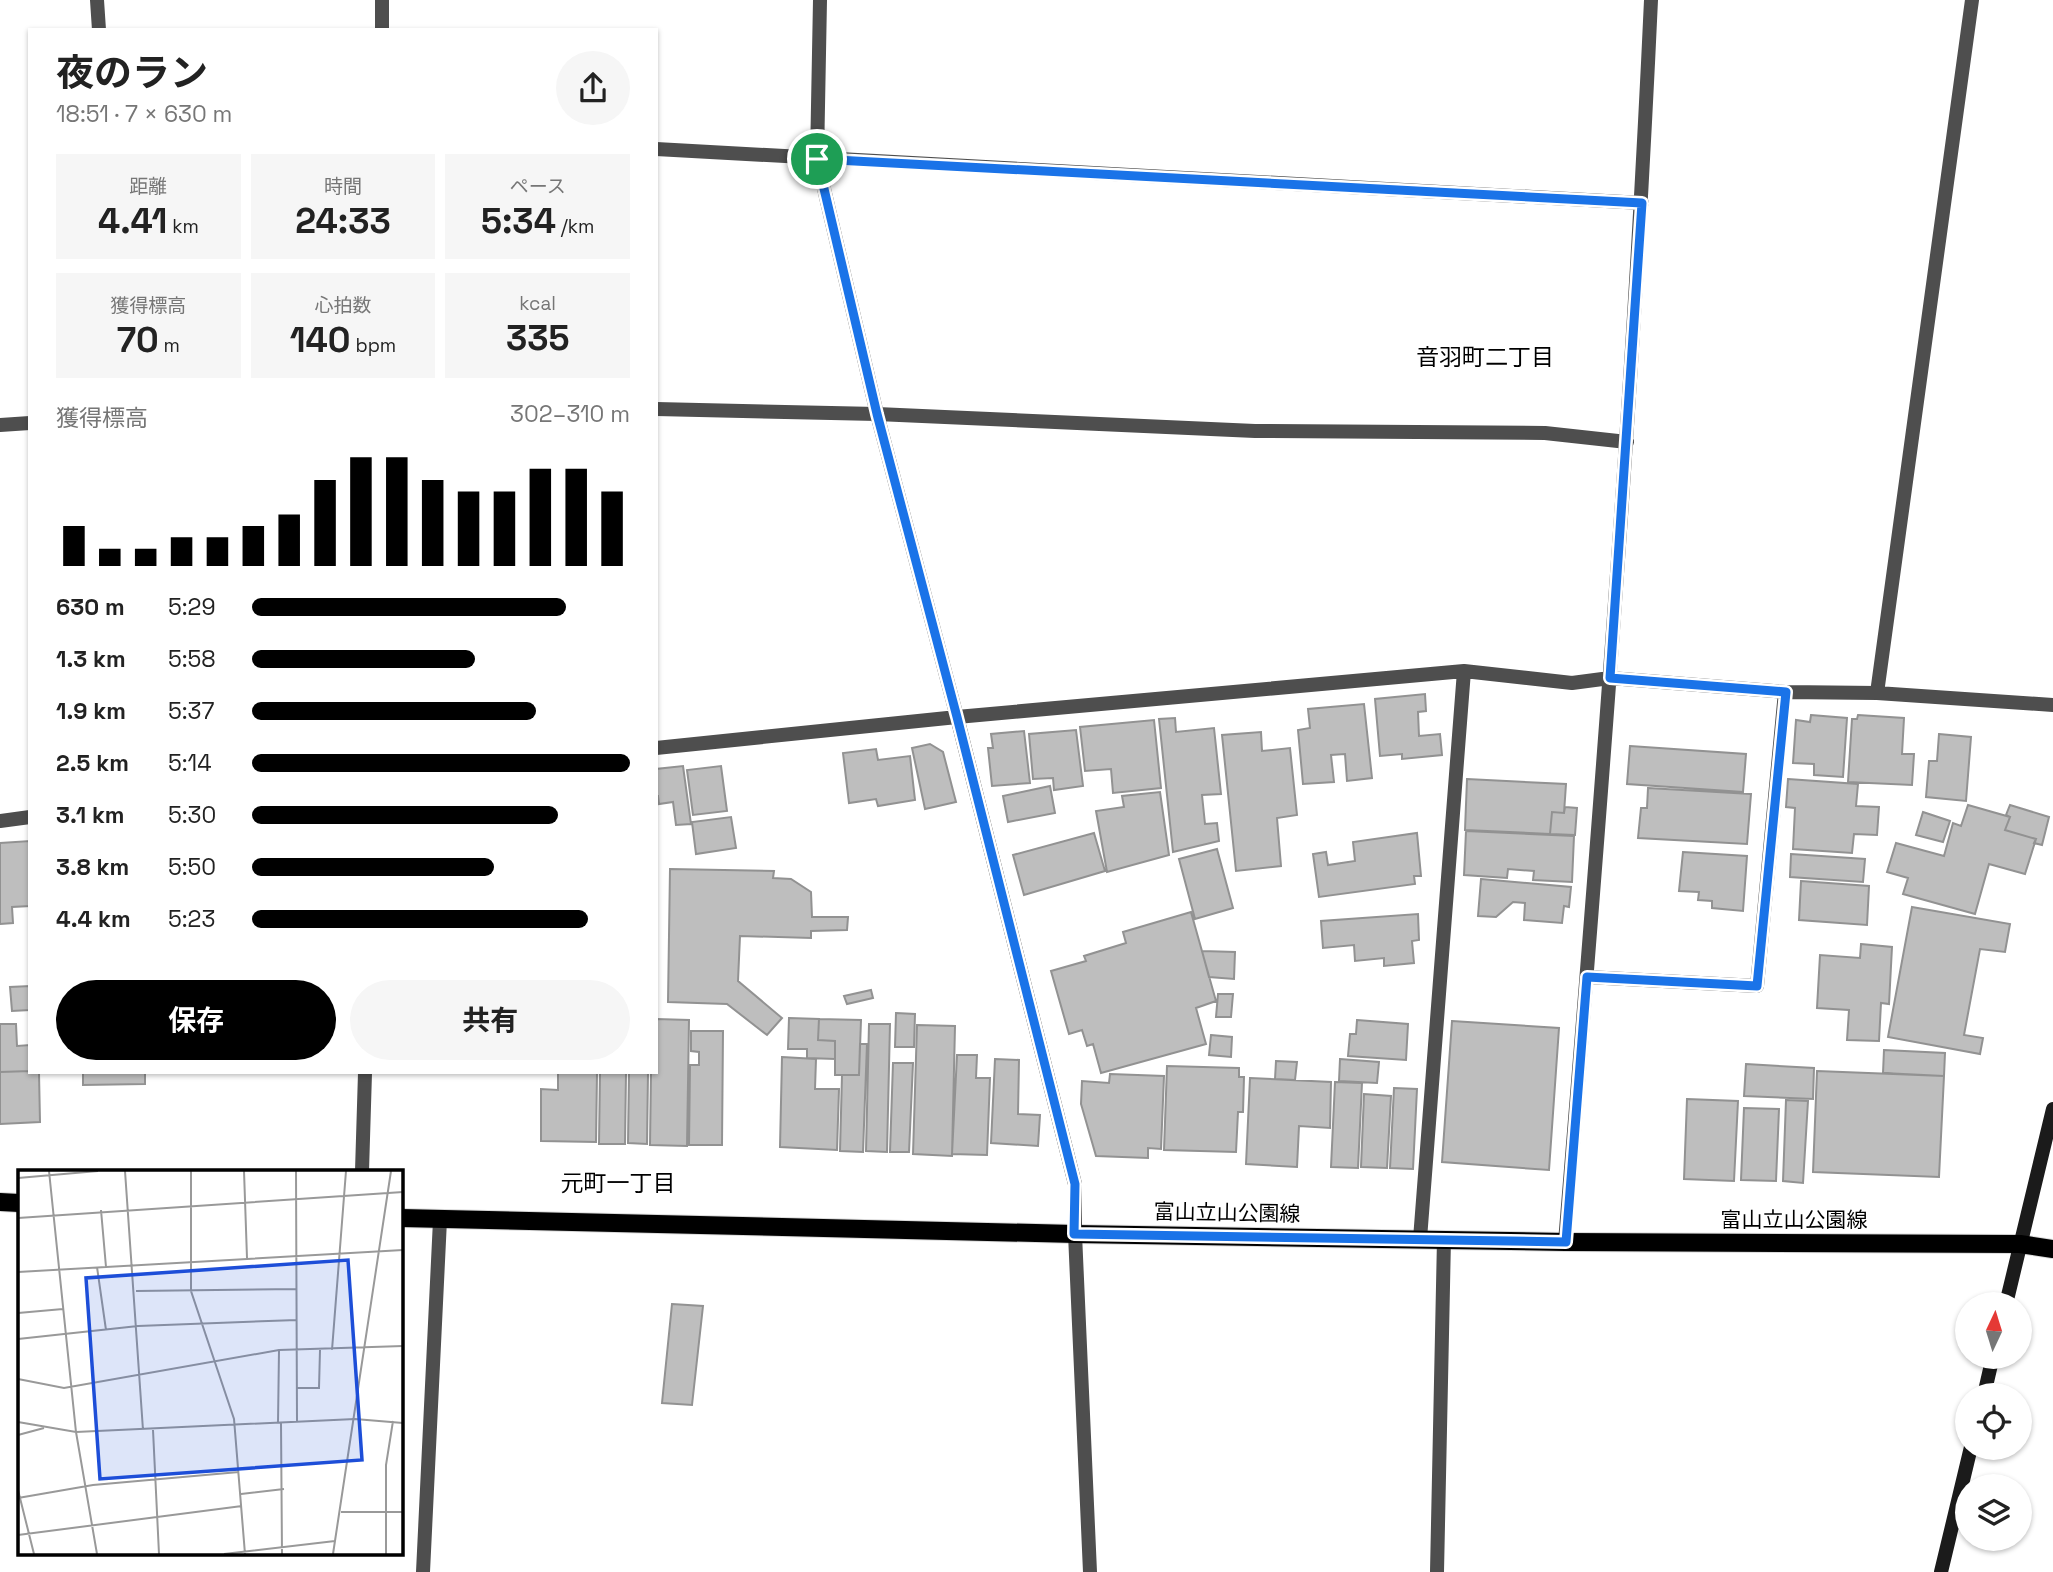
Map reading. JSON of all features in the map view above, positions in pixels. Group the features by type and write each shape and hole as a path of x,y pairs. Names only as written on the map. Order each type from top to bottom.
{"main road":[{"path":"0,1202 18,1203"},
{"name":"富山立山公園線","path":"402,1218 1074,1234 1566,1242 2020,1244 2053,1249"}],"street":[{"path":"97,0 99,28"},
{"path":"382,0 382,28"},
{"path":"820,0 817,159 877,414 1075,1184 1074,1234 1090,1572"},
{"path":"1566,1242 1627,442 1651,0"},
{"path":"1877,693 1972,0"},
{"path":"658,149 1642,203"},
{"path":"658,409 877,414 1255,431 1545,433 1627,442"},
{"path":"0,425 28,423"},
{"path":"658,748 957,717 1464,671 1572,683 1610,678 1786,692 1877,693 2053,705"},
{"path":"1420,1239 1464,671"},
{"path":"1587,977 1757,986 1786,692"},
{"path":"0,821 28,817"},
{"path":"362,1170 365,1074"},
{"path":"2009,1292 2053,1109"},
{"path":"423,1572 440,1220"},
{"path":"1437,1572 1444,1239"},
{"path":"1941,1572 1968,1460"}],"building":[{"path":"1425,694 1426,711 1418,712 1419,736 1440,734 1442,755 1402,759 1402,754 1380,756 1375,699"},
{"path":"1364,704 1372,778 1347,781 1345,754 1331,755 1334,782 1303,784 1298,730 1310,728 1308,709"},
{"path":"1811,715 1847,718 1843,777 1814,775 1814,764 1793,763 1796,720 1810,722"},
{"path":"1858,715 1904,718 1902,754 1914,754 1912,785 1848,782 1852,719 1857,719"},
{"path":"1175,718 1176,732 1214,728 1221,794 1202,795 1205,824 1217,823 1219,841 1173,852 1159,719"},
{"path":"1154,720 1161,788 1113,793 1111,769 1085,771 1080,727"},
{"path":"1076,730 1083,786 1054,790 1053,778 1033,779 1029,734"},
{"path":"1024,731 1030,783 992,786 988,748 993,748 991,734"},
{"path":"1261,732 1262,751 1290,748 1297,815 1277,818 1281,866 1236,871 1222,735"},
{"path":"1939,734 1971,737 1966,801 1926,797 1929,761 1937,761"},
{"path":"930,744 943,752 956,802 925,809 912,748"},
{"path":"1630,746 1746,754 1743,792 1627,784"},
{"path":"876,749 878,760 910,756 915,800 878,806 876,799 849,803 843,753"},
{"path":"683,766 691,824 676,825 673,802 659,804 658,769"},
{"path":"721,766 727,811 693,815 687,770"},
{"path":"1467,779 1566,784 1564,813 1552,812 1550,834 1465,830"},
{"path":"1788,779 1858,784 1856,806 1879,807 1877,835 1854,834 1852,853 1793,849 1795,808 1786,807"},
{"path":"1050,786 1055,813 1008,822 1003,796"},
{"path":"1648,788 1751,794 1747,844 1638,838 1641,808 1647,808"},
{"path":"1160,792 1169,855 1107,872 1096,811 1124,807 1122,796"},
{"path":"1968,805 2010,817 2005,830 2036,839 2025,874 1989,864 1975,914 1903,894 1908,878 1887,872 1896,843 1944,856 1953,823 1961,826"},
{"path":"2010,805 2049,817 2042,845 2034,843 2036,839 2005,830 2010,817 2006,815"},
{"path":"1565,807 1577,808 1575,835 1550,834 1552,812 1564,813"},
{"path":"1923,812 1950,821 1943,842 1916,835"},
{"path":"731,817 736,848 696,854 692,822"},
{"path":"1466,831 1574,836 1572,882 1533,880 1534,871 1508,869 1507,878 1464,875"},
{"path":"1094,833 1105,871 1024,895 1013,855"},
{"path":"1417,833 1421,876 1414,876 1415,884 1319,897 1313,854 1326,852 1328,865 1355,861 1353,842"},
{"path":"28,841 28,906 12,907 13,923 0,924 0,843"},
{"path":"1217,849 1233,908 1195,919 1179,859"},
{"path":"1683,852 1747,856 1743,911 1712,908 1712,901 1698,900 1699,892 1679,891"},
{"path":"1791,854 1865,859 1863,882 1790,877"},
{"path":"670,869 774,871 773,878 791,879 811,892 812,917 848,917 847,930 811,931 811,938 740,936 738,981 782,1018 767,1035 727,1004 668,1002"},
{"path":"1481,879 1571,887 1569,907 1564,906 1562,923 1524,920 1525,903 1513,902 1496,917 1478,916"},
{"path":"1801,881 1869,886 1867,925 1799,920"},
{"path":"1912,907 2010,924 2005,952 1980,949 1964,1035 1983,1038 1980,1054 1888,1037"},
{"path":"1191,912 1216,1001 1196,1008 1206,1044 1101,1073 1093,1044 1087,1046 1082,1030 1069,1034 1051,971 1086,961 1084,956 1126,943 1123,932"},
{"path":"1418,914 1419,940 1412,941 1414,963 1384,966 1384,958 1355,961 1354,945 1323,948 1321,921"},
{"path":"1861,944 1892,947 1889,1004 1881,1003 1879,1041 1847,1040 1849,1010 1817,1008 1820,955 1860,958"},
{"path":"1202,951 1235,952 1234,979 1209,977"},
{"path":"28,986 28,1010 12,1011 10,987"},
{"path":"871,990 873,998 847,1004 844,996"},
{"path":"1218,994 1233,994 1231,1017 1216,1017"},
{"path":"896,1013 915,1014 914,1047 895,1047"},
{"path":"789,1018 819,1019 818,1040 835,1041 835,1059 807,1058 807,1049 788,1049"},
{"path":"658,1019 689,1020 687,1146 650,1145 651,1074 658,1074"},
{"path":"819,1019 861,1020 859,1075 835,1075 835,1041 818,1040"},
{"path":"1357,1020 1408,1024 1406,1060 1348,1056 1350,1034 1356,1034"},
{"path":"1452,1021 1559,1028 1549,1170 1442,1162"},
{"path":"0,1024 16,1024 17,1046 28,1045 28,1071 0,1072"},
{"path":"869,1024 890,1024 887,1152 866,1151"},
{"path":"917,1025 955,1026 952,1156 913,1154"},
{"path":"691,1031 723,1031 722,1145 689,1145 690,1065 699,1065 699,1052 691,1051"},
{"path":"1211,1035 1232,1037 1231,1057 1209,1055"},
{"path":"860,1044 867,1044 863,1152 840,1151 842,1075 859,1075"},
{"path":"1884,1050 1945,1053 1944,1076 1883,1073"},
{"path":"957,1055 977,1055 976,1078 990,1078 987,1155 952,1154"},
{"path":"782,1057 816,1059 815,1089 839,1089 837,1150 780,1147"},
{"path":"995,1059 1019,1060 1018,1114 1040,1115 1038,1146 991,1143"},
{"path":"1340,1059 1379,1062 1377,1083 1339,1081"},
{"path":"1276,1061 1297,1062 1295,1080 1275,1079"},
{"path":"893,1063 913,1063 909,1152 890,1152"},
{"path":"1746,1064 1814,1068 1813,1099 1744,1096"},
{"path":"1167,1066 1239,1068 1239,1077 1244,1077 1243,1112 1238,1112 1236,1152 1164,1150"},
{"path":"28,1071 28,1074 39,1074 40,1122 0,1124 0,1072"},
{"path":"1817,1071 1944,1076 1939,1177 1813,1172"},
{"path":"83,1074 145,1074 145,1084 83,1085"},
{"path":"558,1074 597,1074 596,1142 541,1141 541,1089 558,1090"},
{"path":"600,1074 626,1074 625,1144 599,1144"},
{"path":"629,1074 648,1074 647,1144 628,1143"},
{"path":"1110,1074 1164,1076 1161,1149 1148,1148 1148,1158 1096,1156 1081,1104 1082,1081 1109,1083"},
{"path":"1250,1078 1331,1082 1330,1128 1299,1126 1297,1167 1246,1164"},
{"path":"1335,1082 1362,1083 1358,1168 1331,1167"},
{"path":"1394,1088 1417,1089 1413,1169 1390,1168"},
{"path":"1364,1094 1391,1096 1387,1168 1361,1167"},
{"path":"1687,1099 1738,1101 1734,1181 1684,1179"},
{"path":"1786,1100 1808,1101 1803,1183 1783,1181"},
{"path":"1744,1108 1779,1109 1776,1181 1741,1180"},
{"path":"672,1304 703,1306 692,1405 662,1403"}],"district":[{"name":"音羽町二丁目","path":"1485,357"},
{"name":"元町一丁目","path":"618,1183"}],"route":[{"path":"817,159 1642,203 1610,678 1786,692 1757,986 1587,977 1566,1242 1074,1234 1075,1184 877,414 817,159"}]}
